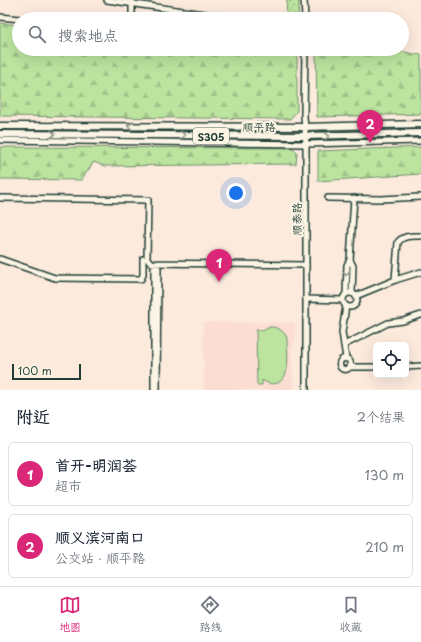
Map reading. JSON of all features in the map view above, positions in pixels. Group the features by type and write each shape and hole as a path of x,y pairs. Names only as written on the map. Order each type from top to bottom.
{"main road":[{"name":"顺平路","path":"0,126 305,127 421,124"},
{"name":"顺平路","path":"0,134 306,136 421,133"}],"street":[{"path":"107,0 132,2 194,12"},
{"path":"304,0 305,12"},
{"path":"0,17 12,18"},
{"name":"顺泰路","path":"305,56 306,390"},
{"path":"0,140 306,144 421,141"},
{"path":"328,198 421,197"},
{"path":"0,198 148,200 147,259 152,263 306,265"},
{"path":"346,306 355,306 357,301 354,294 353,266 350,260 354,198"},
{"path":"395,280 398,242 407,236 421,236"},
{"path":"0,259 55,278 141,279 143,259"},
{"path":"342,300 346,294 346,265 350,260"},
{"path":"154,390 156,268 158,390"},
{"path":"346,294 354,294 421,272"},
{"path":"306,299 342,300"},
{"path":"342,300 346,306 342,332 346,358 350,361 350,367"},
{"path":"344,345 388,323 403,321 421,315"},
{"path":"346,358 340,362 340,367 345,370 350,367 373,367"},
{"path":"409,367 421,366"}],"shaded area":[{"path":"203,322 295,323 295,337 292,352 293,390 204,390"}],"green space":[{"path":"287,0 299,0 298,12 286,12"},
{"path":"0,23 12,24 12,56 297,56 297,111 290,119 0,116"},
{"path":"409,53 421,55 421,114 317,117 316,56 409,56"},
{"path":"0,147 293,148 297,152 296,164 104,166 94,162 81,180 0,179"},
{"path":"421,147 421,174 318,181 318,151"},
{"path":"270,327 280,330 287,338 287,370 282,380 277,383 273,384 262,380 262,385 257,385 256,330 262,331"}],"place":[{"name":"顺义滨河南口","path":"370,143"},
{"name":"首开-明润荟","path":"219,282"}]}
